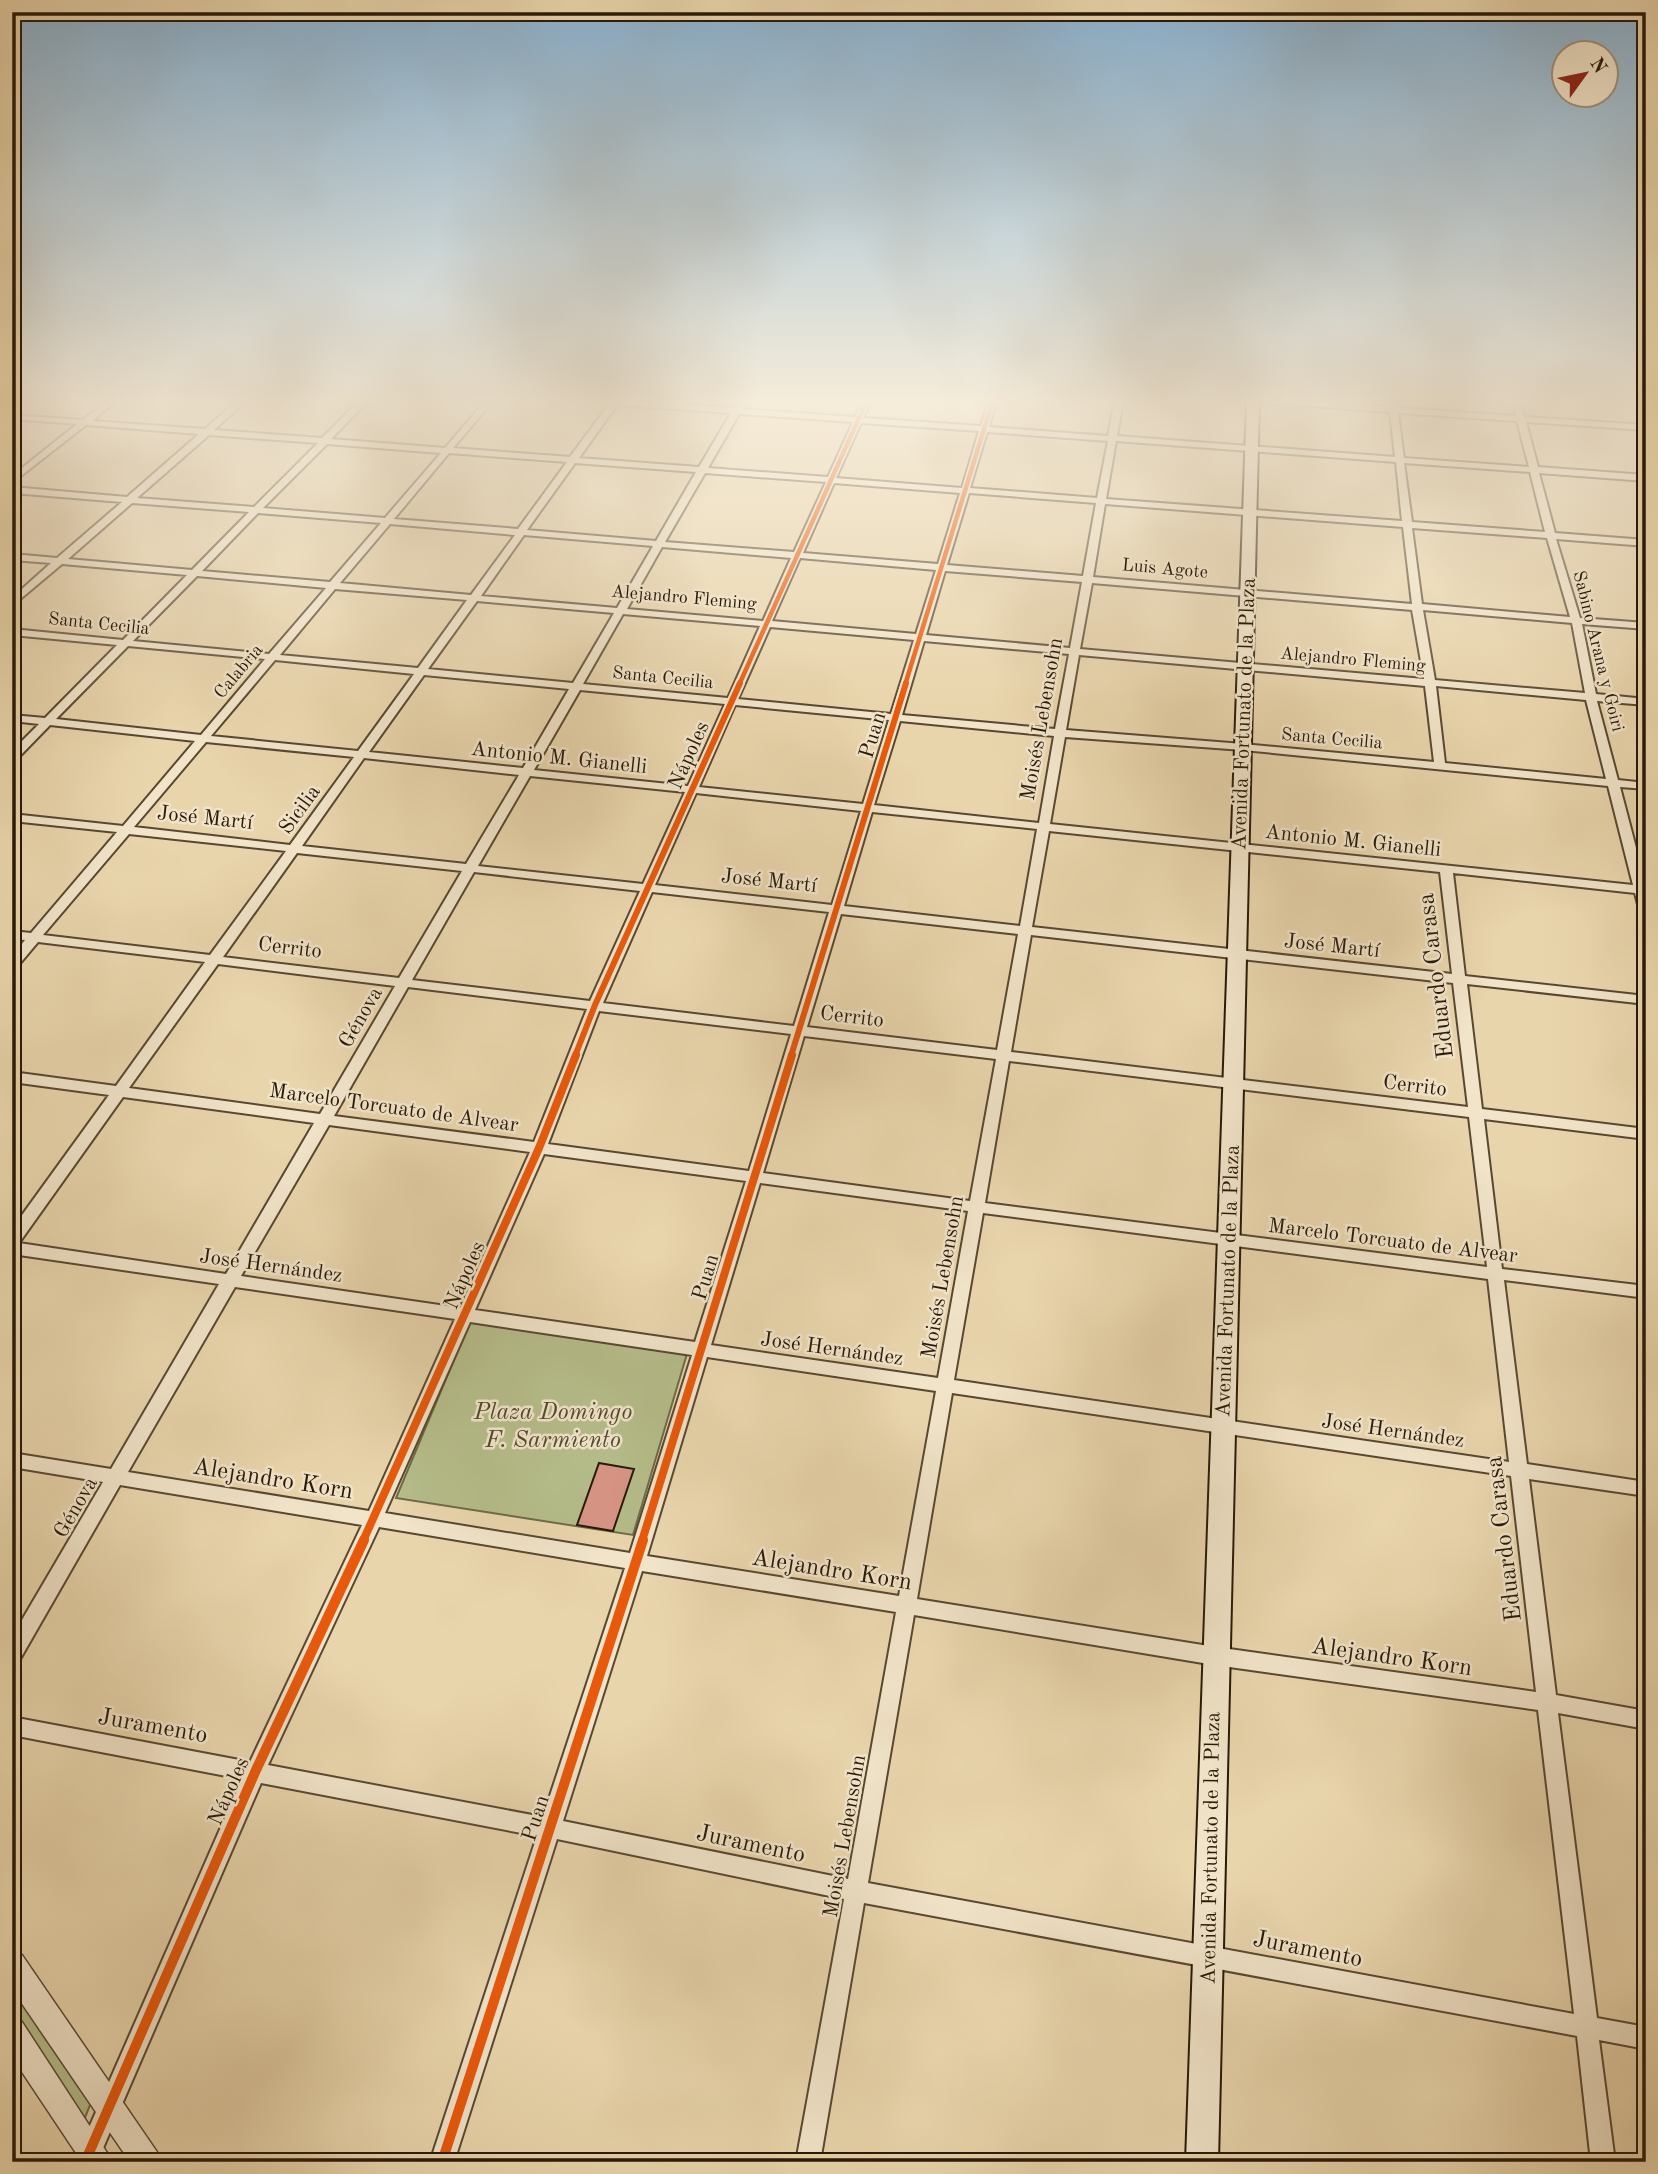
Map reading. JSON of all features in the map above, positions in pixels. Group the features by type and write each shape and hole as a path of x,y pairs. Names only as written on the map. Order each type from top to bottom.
{"main road":[{"name":"Avenida Fortunato de la Plaza","path":"1202,2162 1250,501"}],"street":[{"path":"12,603 128,501"},
{"name":"Luis Agote","path":"148,501 1646,626"},
{"path":"12,758 265,501"},
{"name":"Calabria","path":"12,964 404,501"},
{"name":"Sicilia","path":"12,1241 543,501"},
{"name":"Génova","path":"12,1655 684,501"},
{"name":"Nápoles","path":"92,2158 110,2107 256,1770 374,1519 465,1315 539,1148 595,1005 821,501"},
{"name":"Puan","path":"445,2161 636,1562 962,501"},
{"name":"Moisés Lebensohn","path":"807,2162 1101,501"},
{"path":"1107,501 1646,543"},
{"path":"1406,501 1417,607 1440,766"},
{"name":"Sabino Arana y Goiri","path":"1542,501 1576,620 1591,697 1643,890 1646,912"},
{"name":"Alejandro Fleming","path":"12,557 1075,649 1646,702"},
{"name":"Santa Cecilia","path":"12,632 896,718 1242,747 1646,786"},
{"name":"Antonio M. Gianelli","path":"12,718 1643,890"},
{"name":"José Martí","path":"12,817 1646,1000"},
{"name":"Eduardo Carasa","path":"1446,869 1603,2162"},
{"name":"Cerrito","path":"12,935 1646,1134"},
{"name":"Marcelo Torcuato de Alvear","path":"12,1077 1228,1241 1646,1293"},
{"name":"José Hernández","path":"12,1248 1646,1489"},
{"name":"Alejandro Korn","path":"12,1460 1215,1656 1547,1702 1646,1720"},
{"name":"Juramento","path":"12,1726 256,1770 855,1891 1646,2038"},
{"path":"12,1965 147,2162"},
{"path":"12,2032 92,2158"}],"green space":[{"name":"Plaza Domingo F. Sarmiento","path":"472,1317 689,1347 633,1535 396,1498"},
{"path":"12,1982 92,2100 84,2120 12,2013"}],"building":[{"path":"599,1463 634,1469 613,1531 577,1525"}],"cycle path":[{"path":"85,2162 256,1770 374,1519 539,1148 595,1005 821,501"},
{"path":"442,2162 636,1562 962,501"}]}
